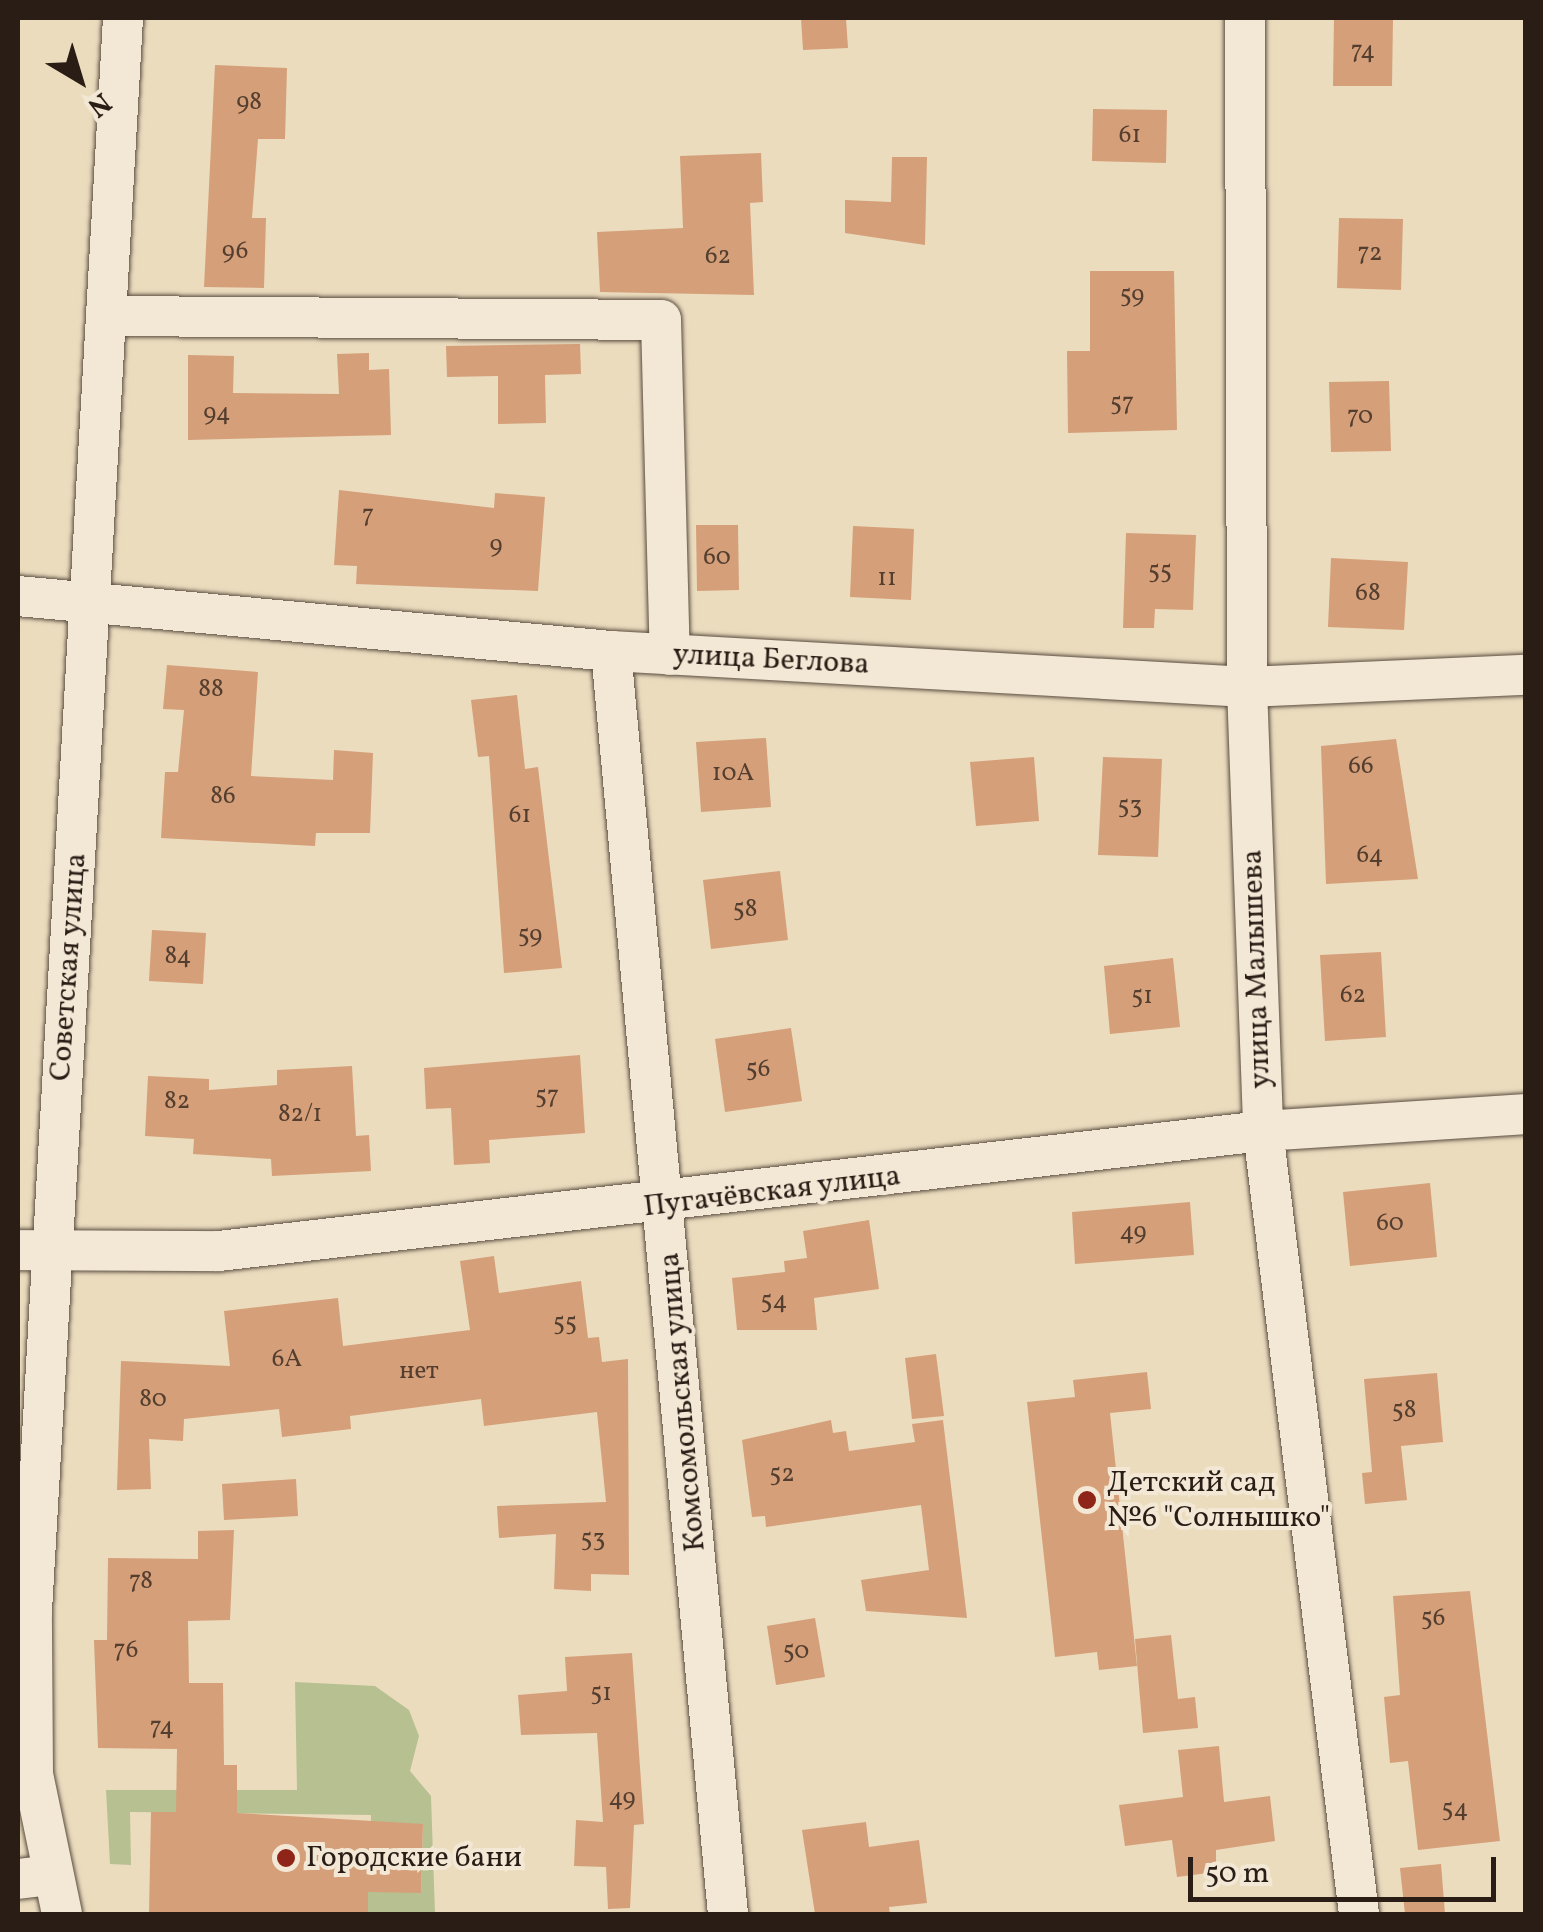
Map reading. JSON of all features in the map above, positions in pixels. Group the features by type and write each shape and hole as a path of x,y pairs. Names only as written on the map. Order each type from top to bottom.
{"street":[{"name":"Советская улица","path":"62,1914 35,1877 30,1720 34,1252 92,604 123,18"},
{"name":"улица Малышева","path":"1245,18 1247,686 1262,1131 1359,1914"},
{"path":"107,316 661,320 670,655"},
{"name":"улица Беглова","path":"18,596 612,651 1247,686 1526,675"},
{"name":"Комсомольская улица","path":"612,651 666,1206 728,1914"},
{"name":"Пугачёвская улица","path":"34,1252 218,1250 666,1206 1262,1131 1526,1114"}],"green space":[{"path":"295,1682 375,1686 409,1710 419,1736 410,1771 431,1796 435,1914 368,1914 368,1892 421,1892 423,1825 371,1823 371,1815 130,1812 131,1865 110,1864 106,1790 297,1790"}],"building":[{"path":"801,18 846,18 848,48 803,50"},
{"path":"1334,18 1393,18 1392,86 1333,86"},
{"path":"215,65 287,68 285,139 258,139 252,218 266,218 264,288 204,287"},
{"path":"1093,109 1167,110 1166,163 1092,161"},
{"path":"761,153 763,202 750,203 754,295 600,292 597,232 683,228 680,156"},
{"path":"892,157 927,157 925,245 845,233 845,200 891,202"},
{"path":"1339,218 1403,219 1401,290 1337,288"},
{"path":"1090,271 1174,271 1177,430 1068,433 1067,351 1090,351"},
{"path":"580,344 581,374 545,375 546,423 498,424 498,376 447,377 446,346"},
{"path":"369,353 369,370 389,369 391,435 188,440 188,355 234,356 233,393 339,394 337,354"},
{"path":"1389,381 1391,451 1331,452 1329,382"},
{"path":"339,490 494,508 495,493 545,497 538,591 356,584 357,566 334,565"},
{"path":"696,525 738,525 739,590 697,591"},
{"path":"853,526 914,529 911,600 850,597"},
{"path":"1126,533 1196,535 1193,610 1155,609 1154,628 1123,628"},
{"path":"1331,558 1408,562 1404,630 1328,627"},
{"path":"167,665 258,672 251,776 333,780 334,750 373,753 370,833 316,833 315,846 161,838 165,772 178,772 184,710 163,709"},
{"path":"517,695 525,769 538,767 562,968 504,973 489,756 478,757 471,700"},
{"path":"766,738 771,807 701,812 696,742"},
{"path":"1396,739 1418,879 1326,884 1321,746"},
{"path":"1034,757 1039,821 976,826 970,762"},
{"path":"1103,757 1162,759 1158,857 1098,855"},
{"path":"780,871 788,940 711,949 703,880"},
{"path":"152,930 206,933 203,984 149,981"},
{"path":"1381,952 1386,1037 1325,1041 1320,955"},
{"path":"1173,958 1180,1027 1110,1034 1104,966"},
{"path":"791,1028 802,1101 725,1112 715,1039"},
{"path":"580,1055 585,1133 489,1140 490,1163 454,1165 451,1108 426,1109 424,1068"},
{"path":"352,1066 356,1136 369,1135 371,1171 272,1176 271,1159 193,1154 194,1139 145,1136 148,1076 209,1079 209,1090 277,1085 277,1070"},
{"path":"1430,1183 1437,1257 1350,1266 1343,1192"},
{"path":"1190,1202 1194,1255 1075,1264 1072,1212"},
{"path":"869,1220 879,1289 814,1298 817,1330 737,1330 732,1278 785,1272 784,1261 807,1258 803,1231"},
{"path":"494,1256 499,1293 581,1281 588,1338 599,1337 602,1362 628,1359 629,1575 591,1574 591,1591 554,1589 556,1534 499,1538 497,1506 606,1502 597,1412 484,1426 481,1399 350,1416 351,1429 282,1437 279,1409 184,1419 183,1441 149,1439 151,1489 117,1490 121,1361 230,1366 224,1311 338,1298 343,1346 470,1330 460,1261"},
{"path":"936,1354 944,1416 912,1419 905,1358"},
{"path":"1147,1372 1151,1409 1110,1413 1137,1666 1099,1670 1097,1652 1055,1657 1027,1402 1075,1397 1073,1380"},
{"path":"1437,1373 1443,1442 1401,1446 1407,1500 1365,1504 1362,1473 1372,1472 1364,1379"},
{"path":"831,1420 833,1433 846,1431 849,1451 915,1442 912,1424 943,1420 967,1618 866,1611 861,1580 929,1570 921,1505 766,1527 765,1516 752,1517 742,1440"},
{"path":"296,1479 298,1516 224,1520 222,1484"},
{"path":"234,1530 230,1620 188,1621 189,1683 223,1683 224,1765 237,1765 237,1813 423,1824 421,1893 368,1892 368,1914 149,1914 151,1812 176,1812 177,1749 98,1748 94,1640 107,1640 108,1558 198,1559 198,1531"},
{"path":"1470,1591 1500,1841 1418,1850 1408,1761 1390,1763 1384,1697 1400,1695 1393,1596"},
{"path":"815,1618 825,1677 776,1685 767,1626"},
{"path":"1171,1635 1178,1699 1195,1697 1198,1728 1143,1733 1135,1639"},
{"path":"632,1653 644,1824 634,1825 630,1908 608,1909 606,1867 574,1866 576,1820 603,1822 597,1733 521,1735 518,1695 567,1691 565,1657"},
{"path":"1219,1746 1224,1802 1270,1796 1275,1841 1216,1850 1216,1872 1177,1877 1172,1840 1125,1846 1119,1805 1183,1797 1178,1750"},
{"path":"866,1822 869,1847 919,1840 927,1903 889,1907 890,1914 815,1914 802,1830"},
{"path":"1441,1864 1445,1914 1405,1914 1400,1868"}],"place":[{"name":"Детский сад №6 \"Солнышко\"","path":"1087,1500"},
{"name":"Городские бани","path":"286,1858"}]}
